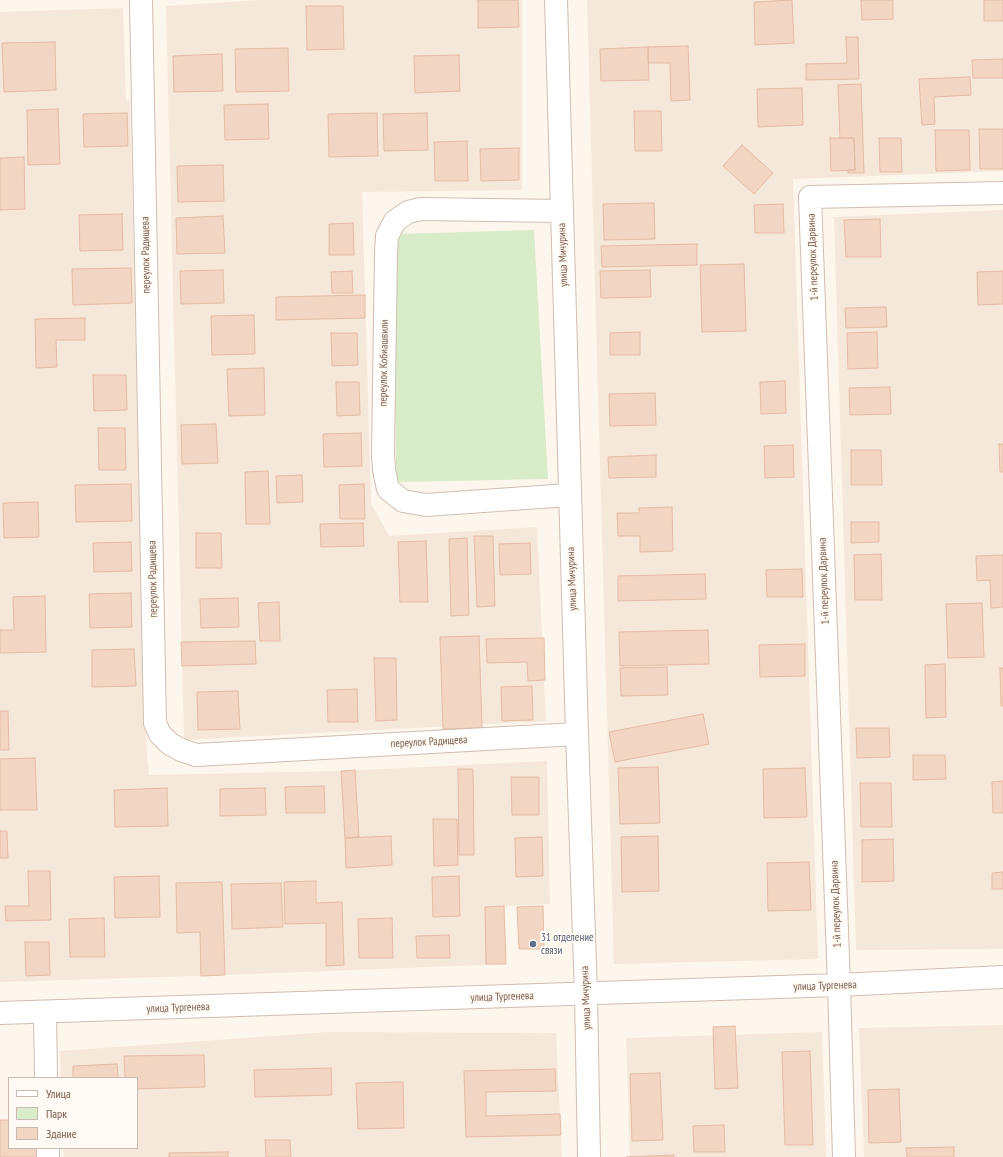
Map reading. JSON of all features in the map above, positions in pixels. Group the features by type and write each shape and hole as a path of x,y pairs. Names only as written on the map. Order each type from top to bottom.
{"street":[{"name":"переулок Радищева","path":"141,0 155,723 160,734 170,744 181,750 196,755 576,734"},
{"name":"улица Мичурина","path":"556,0 576,734 586,994 589,1157"},
{"name":"1-й переулок Дарвина","path":"844,1157 810,197 1003,193"},
{"name":"переулок Кобиашвили","path":"561,212 421,209 408,212 395,221 387,236 386,253 383,452 384,470 388,489 403,501 426,505 570,495"},
{"name":"улица Тургенева","path":"0,1013 839,986 1003,977"},
{"path":"44,1012 46,1077"}],"shaded area":[{"path":"261,0 522,0 522,190 362,192 371,503 389,536 537,527 546,721 184,740 166,6"},
{"path":"587,0 1003,0 1003,171 793,179 818,959 614,964"},
{"path":"123,8 126,100 130,101 146,745 149,775 341,771 547,761 550,904 504,906 506,964 0,982 0,12"},
{"path":"1003,210 1003,949 856,950 834,217"},
{"path":"1003,1025 1003,1157 864,1157 859,1028"},
{"path":"330,1032 556,1033 562,1157 64,1157 63,1149 138,1149 138,1077 61,1077 60,1051"},
{"path":"822,1032 826,1157 630,1157 626,1038"}],"green space":[{"path":"534,230 548,479 396,482 395,234"}],"building":[{"path":"478,0 518,0 519,27 478,28"},
{"path":"792,0 794,43 755,45 754,2"},
{"path":"861,0 893,0 893,19 862,20"},
{"path":"984,0 1003,0 1003,21 984,21"},
{"path":"306,6 343,6 344,49 307,50"},
{"path":"846,37 858,37 859,79 806,80 806,64 847,63"},
{"path":"55,42 56,90 4,92 2,43"},
{"path":"688,46 690,100 671,101 670,63 648,63 648,47"},
{"path":"648,47 649,80 601,81 600,49"},
{"path":"288,48 289,91 236,92 235,49"},
{"path":"222,54 223,91 174,92 173,56"},
{"path":"459,55 460,91 415,93 414,56"},
{"path":"1003,59 1003,78 973,78 972,60"},
{"path":"970,77 971,95 934,97 935,124 922,125 919,79"},
{"path":"861,84 864,173 848,173 848,170 855,170 854,138 840,138 838,85"},
{"path":"802,88 803,125 758,127 757,89"},
{"path":"268,104 269,139 225,140 224,105"},
{"path":"58,109 60,164 28,165 27,110"},
{"path":"634,111 661,111 662,151 635,151"},
{"path":"127,113 128,146 84,147 83,114"},
{"path":"377,113 378,156 329,157 328,114"},
{"path":"427,113 428,150 384,151 383,114"},
{"path":"979,129 1003,129 1003,169 980,169"},
{"path":"935,130 969,130 970,170 936,171"},
{"path":"830,138 854,138 855,170 831,171"},
{"path":"879,138 901,138 902,172 880,172"},
{"path":"467,141 468,181 435,181 434,142"},
{"path":"742,145 773,173 754,194 723,166"},
{"path":"519,148 519,180 481,181 480,149"},
{"path":"24,157 25,209 0,210 0,158"},
{"path":"223,165 224,201 178,202 177,166"},
{"path":"654,203 655,239 604,240 603,204"},
{"path":"783,204 784,233 755,233 754,205"},
{"path":"122,214 123,250 80,251 79,215"},
{"path":"223,216 225,253 177,254 176,218"},
{"path":"880,219 881,257 846,257 844,220"},
{"path":"353,223 354,255 329,255 329,224"},
{"path":"697,244 697,265 602,267 601,246"},
{"path":"744,264 746,331 702,332 700,265"},
{"path":"131,268 132,303 73,305 72,269"},
{"path":"223,270 224,303 181,304 180,271"},
{"path":"650,270 651,297 601,298 600,271"},
{"path":"352,271 353,293 332,293 331,272"},
{"path":"1003,271 1003,304 978,305 977,272"},
{"path":"365,295 365,318 276,320 276,297"},
{"path":"886,307 887,327 846,328 845,308"},
{"path":"254,315 255,354 212,355 211,316"},
{"path":"85,318 85,340 56,340 57,367 36,368 35,319"},
{"path":"640,332 640,355 610,355 610,333"},
{"path":"877,332 878,368 848,369 847,333"},
{"path":"331,333 357,333 358,365 332,366"},
{"path":"264,368 265,415 229,416 227,369"},
{"path":"93,375 126,375 127,410 94,411"},
{"path":"785,381 786,413 761,414 760,382"},
{"path":"336,382 359,382 360,415 337,416"},
{"path":"890,387 891,414 850,415 849,388"},
{"path":"655,393 656,425 610,426 609,394"},
{"path":"216,424 218,463 182,464 181,425"},
{"path":"98,428 125,428 126,470 99,470"},
{"path":"361,433 362,466 324,467 323,434"},
{"path":"999,444 1003,444 1003,472 1000,472"},
{"path":"793,445 794,477 765,478 764,446"},
{"path":"851,450 881,450 882,485 851,485"},
{"path":"656,455 656,477 609,478 608,457"},
{"path":"268,471 270,524 246,524 245,472"},
{"path":"302,475 303,502 277,503 276,476"},
{"path":"131,484 132,521 76,522 75,485"},
{"path":"364,484 365,519 340,519 339,485"},
{"path":"38,502 39,537 4,538 3,503"},
{"path":"672,507 673,551 640,552 640,536 618,536 617,513 639,513 639,508"},
{"path":"851,522 879,522 879,542 851,543"},
{"path":"363,523 364,546 321,547 320,524"},
{"path":"196,533 221,533 222,568 196,568"},
{"path":"474,536 493,536 495,606 477,607"},
{"path":"467,538 469,615 451,616 449,539"},
{"path":"426,541 428,602 400,602 398,542"},
{"path":"131,542 132,571 94,572 93,543"},
{"path":"530,543 531,574 500,575 499,544"},
{"path":"881,554 882,600 855,600 854,555"},
{"path":"1003,555 1003,607 991,608 990,580 977,581 976,556"},
{"path":"802,569 803,597 767,597 766,570"},
{"path":"705,574 706,599 618,601 618,576"},
{"path":"131,593 132,627 90,628 89,594"},
{"path":"45,596 46,652 0,653 0,630 14,630 13,597"},
{"path":"238,598 239,627 201,628 200,599"},
{"path":"279,602 280,641 260,641 258,603"},
{"path":"982,603 984,657 948,658 946,604"},
{"path":"708,630 709,664 620,666 619,632"},
{"path":"479,636 482,728 443,729 440,637"},
{"path":"544,638 545,680 528,681 527,662 487,663 486,639"},
{"path":"255,641 256,664 182,666 181,642"},
{"path":"805,644 805,676 760,677 759,645"},
{"path":"134,649 136,686 92,687 92,650"},
{"path":"374,658 396,658 397,720 376,721"},
{"path":"945,664 946,717 926,718 925,665"},
{"path":"667,667 668,695 621,696 620,668"},
{"path":"1000,668 1003,668 1003,706 1001,706"},
{"path":"532,686 533,720 502,721 501,687"},
{"path":"357,689 358,722 328,722 327,690"},
{"path":"238,691 240,729 198,730 197,692"},
{"path":"0,711 8,711 9,750 0,750"},
{"path":"703,714 709,744 615,762 609,732"},
{"path":"856,728 889,728 890,757 857,758"},
{"path":"913,755 945,755 946,779 913,780"},
{"path":"35,758 37,810 0,810 0,759"},
{"path":"658,767 660,823 620,824 618,768"},
{"path":"805,768 807,817 764,818 763,769"},
{"path":"458,769 473,769 474,855 459,855"},
{"path":"355,770 359,837 345,838 341,771"},
{"path":"511,777 539,777 539,815 512,815"},
{"path":"1003,781 1003,813 993,813 992,782"},
{"path":"860,783 891,783 892,827 861,827"},
{"path":"324,786 325,813 286,813 285,787"},
{"path":"167,788 168,826 115,827 114,790"},
{"path":"265,788 266,815 220,816 220,789"},
{"path":"433,819 457,819 458,865 434,866"},
{"path":"0,831 7,831 8,858 0,858"},
{"path":"391,836 392,865 346,868 345,838"},
{"path":"658,836 659,891 622,892 621,837"},
{"path":"542,837 543,876 516,877 515,838"},
{"path":"893,839 894,881 862,882 862,840"},
{"path":"809,862 811,910 768,911 767,863"},
{"path":"28,871 50,871 51,920 6,921 5,906 29,906"},
{"path":"1003,872 1003,889 992,889 992,873"},
{"path":"159,876 160,917 115,918 114,877"},
{"path":"459,876 460,916 433,917 432,877"},
{"path":"316,881 316,903 342,902 344,965 326,966 326,923 285,924 284,882"},
{"path":"222,882 225,975 201,976 200,932 177,933 176,883"},
{"path":"281,883 283,927 232,929 231,884"},
{"path":"504,906 506,964 486,964 485,907"},
{"path":"543,906 544,949 519,949 517,907"},
{"path":"104,918 105,957 70,957 69,919"},
{"path":"392,918 393,958 359,958 358,919"},
{"path":"449,935 450,958 417,958 416,936"},
{"path":"25,942 49,942 50,975 26,976"},
{"path":"735,1026 738,1088 715,1089 713,1027"},
{"path":"810,1051 813,1145 785,1145 782,1052"},
{"path":"204,1055 205,1087 138,1089 138,1077 125,1077 124,1056"},
{"path":"117,1064 118,1077 73,1077 73,1066"},
{"path":"331,1068 332,1095 255,1097 254,1070"},
{"path":"555,1069 556,1091 486,1092 486,1116 560,1114 561,1135 466,1137 464,1071"},
{"path":"660,1073 663,1140 632,1141 630,1074"},
{"path":"403,1082 404,1128 358,1129 356,1083"},
{"path":"899,1089 901,1142 869,1143 868,1090"},
{"path":"0,1120 8,1120 8,1149 39,1149 39,1157 0,1157"},
{"path":"724,1125 725,1152 694,1152 693,1126"},
{"path":"265,1140 290,1140 291,1157 266,1157"},
{"path":"954,1147 954,1157 907,1157 906,1148"},
{"path":"228,1152 228,1157 169,1157 169,1153"},
{"path":"674,1155 674,1157 626,1157"}],"place":[{"name":"31 отделение связи","path":"533,944"}]}
